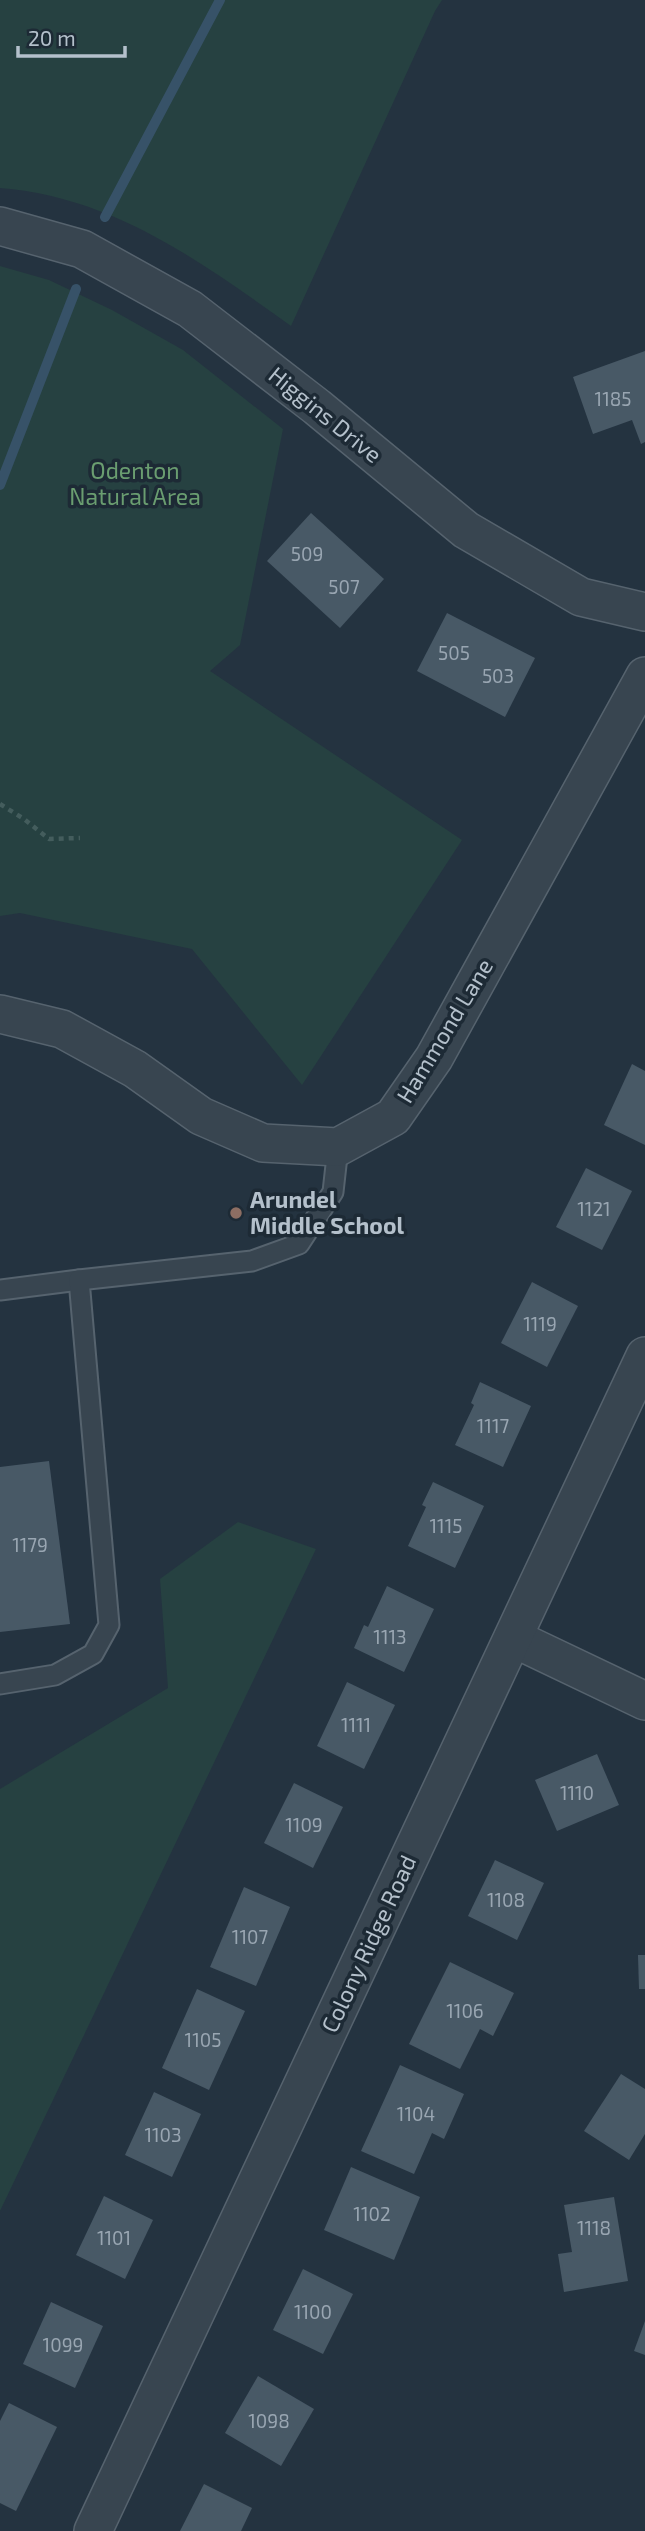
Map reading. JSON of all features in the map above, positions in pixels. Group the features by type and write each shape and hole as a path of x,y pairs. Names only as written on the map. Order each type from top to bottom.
{"street":[{"name":"Higgins Drive","path":"0,226 82,249 190,309 317,407 466,530 580,597 645,612"},
{"name":"Hammond Lane","path":"338,1147 393,1117 435,1058 645,676"},
{"path":"0,1014 62,1029 135,1069 201,1116 263,1143 338,1147"},
{"name":"Colony Ridge Road","path":"93,2531 645,1356"},
{"path":"513,1638 645,1701"}],"lane":[{"path":"0,1290 253,1261 299,1244 333,1192 338,1147"},
{"path":"0,1684 55,1675 93,1654 109,1625 79,1280"}],"path":[{"path":"0,804 49,839 80,838"}],"green space":[{"path":"0,0 442,0 291,326 224,279 154,236 81,204 42,194 0,188"},
{"name":"Odenton Natural Area","path":"0,266 49,280 112,310 183,350 283,429 240,645 210,671 462,840 302,1085 192,949 20,913 0,916"},
{"path":"238,1522 316,1549 0,2211 0,1789 168,1688 160,1579"}],"building":[{"path":"645,351 645,442 641,444 632,420 593,434 573,377"},
{"path":"311,513 384,579 340,628 267,561"},
{"path":"447,613 535,658 505,717 417,671"},
{"path":"632,1064 645,1071 645,1145 604,1125"},
{"path":"586,1168 632,1191 602,1250 556,1227"},
{"path":"532,1282 578,1306 547,1367 501,1343"},
{"path":"480,1382 531,1406 503,1467 455,1445 474,1405 471,1403"},
{"path":"49,1461 70,1624 0,1632 0,1467"},
{"path":"433,1482 484,1506 455,1568 408,1546 426,1507 422,1505"},
{"path":"387,1586 434,1609 404,1672 354,1648 364,1625 368,1627"},
{"path":"347,1682 395,1705 364,1769 317,1746"},
{"path":"597,1754 619,1805 557,1831 535,1780"},
{"path":"294,1783 343,1807 313,1868 264,1843"},
{"path":"495,1860 544,1883 517,1940 468,1916"},
{"path":"244,1887 290,1907 256,1986 210,1967"},
{"path":"638,1955 645,1955 645,1989 639,1989"},
{"path":"450,1962 514,1993 493,2036 480,2029 460,2069 409,2044"},
{"path":"197,1989 245,2011 209,2090 162,2068"},
{"path":"400,2065 464,2094 444,2139 432,2133 414,2174 361,2151"},
{"path":"621,2074 645,2089 645,2134 629,2160 584,2131"},
{"path":"154,2092 201,2114 172,2177 125,2155"},
{"path":"351,2167 420,2197 394,2260 324,2230"},
{"path":"104,2196 153,2220 125,2279 76,2255"},
{"path":"614,2197 628,2281 564,2292 558,2254 572,2252 564,2205"},
{"path":"303,2269 353,2294 323,2354 273,2330"},
{"path":"51,2302 103,2326 75,2388 23,2364"},
{"path":"645,2321 645,2355 634,2351"},
{"path":"258,2376 314,2409 281,2466 225,2433"},
{"path":"9,2403 57,2427 16,2511 0,2503 0,2421"},
{"path":"204,2484 252,2508 241,2531 180,2531"}],"waterway":[{"path":"105,217 220,0"},
{"path":"0,485 76,289"}],"place":[{"name":"Arundel Middle School","path":"236,1213"}]}
